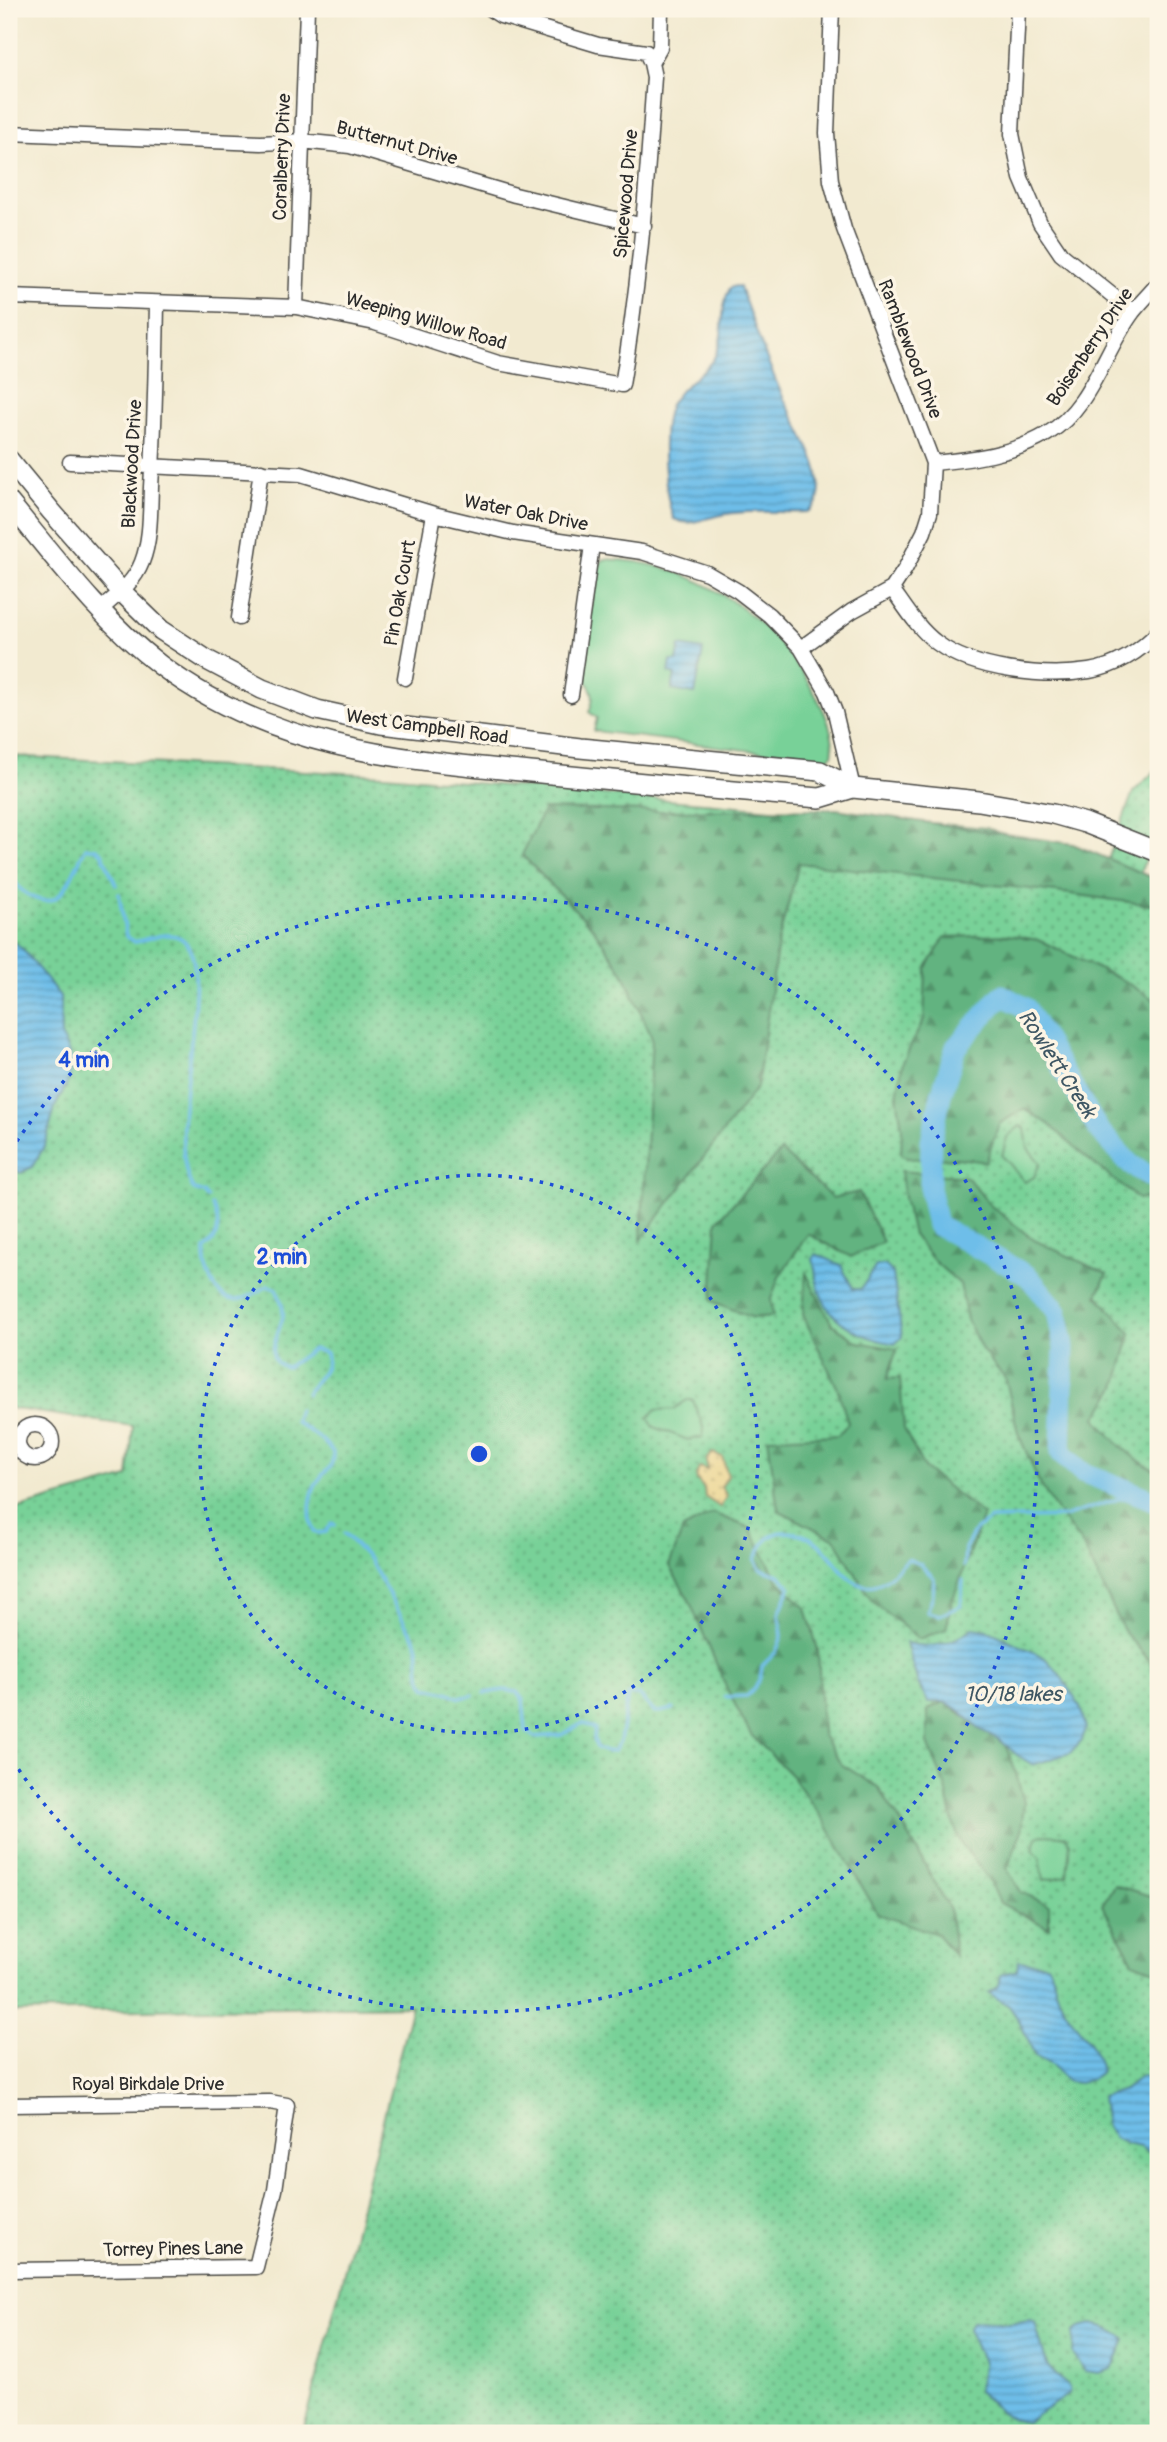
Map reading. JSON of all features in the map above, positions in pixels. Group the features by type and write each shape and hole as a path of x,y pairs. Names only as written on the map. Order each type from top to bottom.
{"main road":[{"name":"West Campbell Road","path":"9,460 122,592 161,630 207,660 261,689 317,710 381,724 580,748 820,771 853,788 979,801 1054,814 1158,852"},
{"name":"West Campbell Road","path":"9,502 100,610 159,664 212,699 270,726 334,746 394,757 820,798 853,788"}],"street":[{"name":"Coralberry Drive","path":"296,307 307,9"},
{"path":"490,9 502,16 598,45 646,52 651,63"},
{"name":"Spicewood Drive","path":"622,385 644,226 654,77 651,63 660,47 662,9"},
{"name":"Ramblewood Drive","path":"832,9 827,133 831,181 844,229 933,463 930,513 924,532 892,589"},
{"path":"1018,9 1012,134 1021,178 1040,223 1061,254 1133,312"},
{"name":"Butternut Drive","path":"9,132 261,144 301,141 350,146 515,195 644,226"},
{"name":"Boisenberry Drive","path":"933,463 1007,452 1031,443 1059,425 1090,388 1133,312 1158,284"},
{"name":"Weeping Willow Road","path":"9,297 296,307 375,323 498,363 622,385"},
{"name":"Blackwood Drive","path":"100,610 122,592 134,577 148,541 157,303"},
{"name":"Water Oak Drive","path":"70,462 301,474 434,514 509,532 642,552 707,573 769,614 801,648 827,692 835,712 853,788"},
{"path":"239,618 261,471"},
{"name":"Pin Oak Court","path":"405,678 434,514"},
{"path":"571,695 592,545"},
{"path":"801,648 852,611 892,589 916,622 936,642 955,654 988,665 1065,673 1091,671 1112,664 1136,651 1158,632"},
{"name":"Royal Birkdale Drive","path":"9,2105 270,2102 287,2105"},
{"name":"Torrey Pines Lane","path":"9,2270 256,2267 275,2190 287,2105"}],"green space":[{"path":"604,559 638,562 670,570 700,582 728,598 754,618 777,640 815,694 831,732 832,755 827,759 817,759 594,731 597,718 589,712 593,694 581,670 597,567"},
{"path":"9,756 385,775 987,828 1104,870 1133,792 1158,768 1158,834 1155,833 1137,882 1158,890 1158,2433 303,2433 412,2006 9,2012 9,1511 128,1477 133,1426 9,1408"},
{"path":"544,809 836,809 1073,844 1158,880 1158,906 799,863 778,942 757,1087 641,1240 652,1038 624,974 593,928 522,855"},
{"path":"1008,935 1039,940 1124,981 1158,1002 1158,1197 1138,1199 1049,1124 1024,1109 999,1124 986,1162 958,1158 917,1159 901,1155 902,1128 897,1096 903,1062 924,1019 926,969 945,937"},
{"path":"1020,1126 1025,1128 1028,1148 1040,1163 1034,1177 1025,1182 1002,1156 1007,1137"},
{"path":"781,1151 832,1198 859,1192 883,1242 851,1257 808,1234 779,1277 771,1299 773,1316 753,1318 712,1301 717,1221"},
{"path":"901,1171 967,1177 990,1205 1034,1240 1107,1274 1097,1295 1131,1333 1116,1387 1096,1418 1124,1449 1158,1472 1158,1494 1114,1478 1138,1501 1158,1507 1158,1679 1148,1659 1125,1633 1082,1544 1039,1482 1018,1433 1006,1380 982,1350 967,1320 960,1284 935,1262 913,1235"},
{"path":"806,1273 832,1324 858,1342 897,1349 887,1379 900,1378 904,1429 924,1468 983,1515 952,1602 946,1629 919,1639 872,1601 835,1539 778,1510 768,1438 838,1435 848,1423 837,1387 803,1315"},
{"path":"687,1400 693,1400 703,1427 703,1437 688,1440 654,1427 648,1418 656,1410 674,1409"},
{"path":"713,1513 750,1528 778,1581 806,1608 818,1650 822,1734 841,1764 878,1787 903,1825 950,1910 955,1956 937,1934 878,1914 824,1821 792,1776 751,1735 727,1689 689,1600 669,1566 683,1529"},
{"path":"944,1702 1005,1744 1024,1802 1021,1833 1007,1869 1021,1892 1049,1905 1049,1928 1000,1903 990,1881 961,1843 953,1823 946,1788 928,1743 928,1709"},
{"path":"1065,1836 1070,1843 1067,1876 1044,1880 1040,1857 1033,1850 1037,1837"},
{"path":"1114,1885 1158,1898 1158,1972 1133,1962 1102,1905"}],"sand":[{"path":"713,1453 722,1457 728,1476 721,1487 727,1496 720,1507 705,1497 704,1488 697,1478 700,1467 707,1470 707,1459"}],"water":[{"path":"740,287 784,399 815,462 820,493 816,504 807,512 740,513 696,522 680,521 674,519 668,496 664,447 666,418 673,400 715,356 727,296 730,288"},
{"path":"680,646 703,650 695,694 672,690 675,675 669,673 671,661 677,661"},
{"path":"9,940 21,947 60,996 61,1035 72,1060 70,1078 55,1107 45,1145 32,1167 21,1173 9,1169"},
{"path":"816,1254 841,1265 853,1289 861,1289 876,1266 885,1265 893,1273 902,1337 895,1344 858,1333 837,1319 822,1299 813,1259"},
{"name":"10/18 lakes","path":"973,1628 987,1630 1044,1657 1059,1673 1080,1707 1086,1728 1082,1740 1070,1753 1033,1765 1000,1740 979,1729 958,1709 944,1702 928,1702 918,1683 906,1643 933,1646 957,1638"},
{"path":"1018,1961 1047,1964 1065,2010 1089,2042 1098,2061 1101,2072 1091,2079 1079,2083 1066,2081 1053,2066 1035,2056 1020,2022 1009,2006 989,1993 999,1986 1001,1975 1017,1970"},
{"path":"1141,2076 1155,2080 1158,2084 1158,2159 1140,2147 1114,2138 1106,2126 1102,2097 1124,2090"},
{"path":"972,2321 1035,2322 1046,2363 1070,2393 1027,2422 1014,2419 993,2406 978,2390 983,2362 968,2329"},
{"path":"1092,2324 1115,2331 1125,2340 1112,2369 1099,2373 1085,2371 1073,2354 1074,2331"}],"waterway":[{"path":"9,875 24,892 48,901 64,890 86,848 95,848 102,853 116,885"},
{"path":"119,894 126,936 135,942 159,936 177,936 192,955 195,982 194,1017 185,1095 185,1165 194,1190 204,1193 208,1198"},
{"name":"Rowlett Creek","path":"1158,1181 1131,1165 1098,1129 1026,1008 1002,995 956,1047 941,1095 931,1141 930,1192 937,1225 1028,1276 1057,1311 1064,1347 1061,1453 1082,1472 1158,1502"},
{"path":"212,1206 218,1229 214,1240 205,1249 205,1256 212,1282 217,1289 229,1299 237,1300 268,1286 276,1289 283,1312 273,1353 279,1364 287,1367 313,1349 326,1353 324,1370 307,1394"},
{"path":"299,1410 295,1421 322,1440 333,1452 330,1466 318,1481 311,1499 312,1525 314,1531 319,1533 326,1532 332,1523 335,1525"},
{"path":"964,1566 965,1548 976,1529 991,1519 1064,1517 1118,1499 1145,1496"},
{"path":"725,1697 747,1696 750,1693 756,1686 762,1666 776,1652 782,1636 779,1614 790,1587 779,1575 760,1569 755,1560 762,1546 773,1535 784,1532 812,1539 845,1574 863,1585 883,1582 908,1559 920,1564 934,1578 933,1595 927,1612 940,1615 961,1606 963,1580"},
{"path":"344,1533 369,1559 414,1638 419,1652 420,1672 426,1687 460,1698 473,1695"},
{"path":"484,1693 505,1690 517,1692 523,1700 526,1730 534,1737 561,1735 583,1723 595,1729 597,1748 606,1752 614,1751 620,1741 628,1695 639,1695 655,1713 673,1709"}]}
